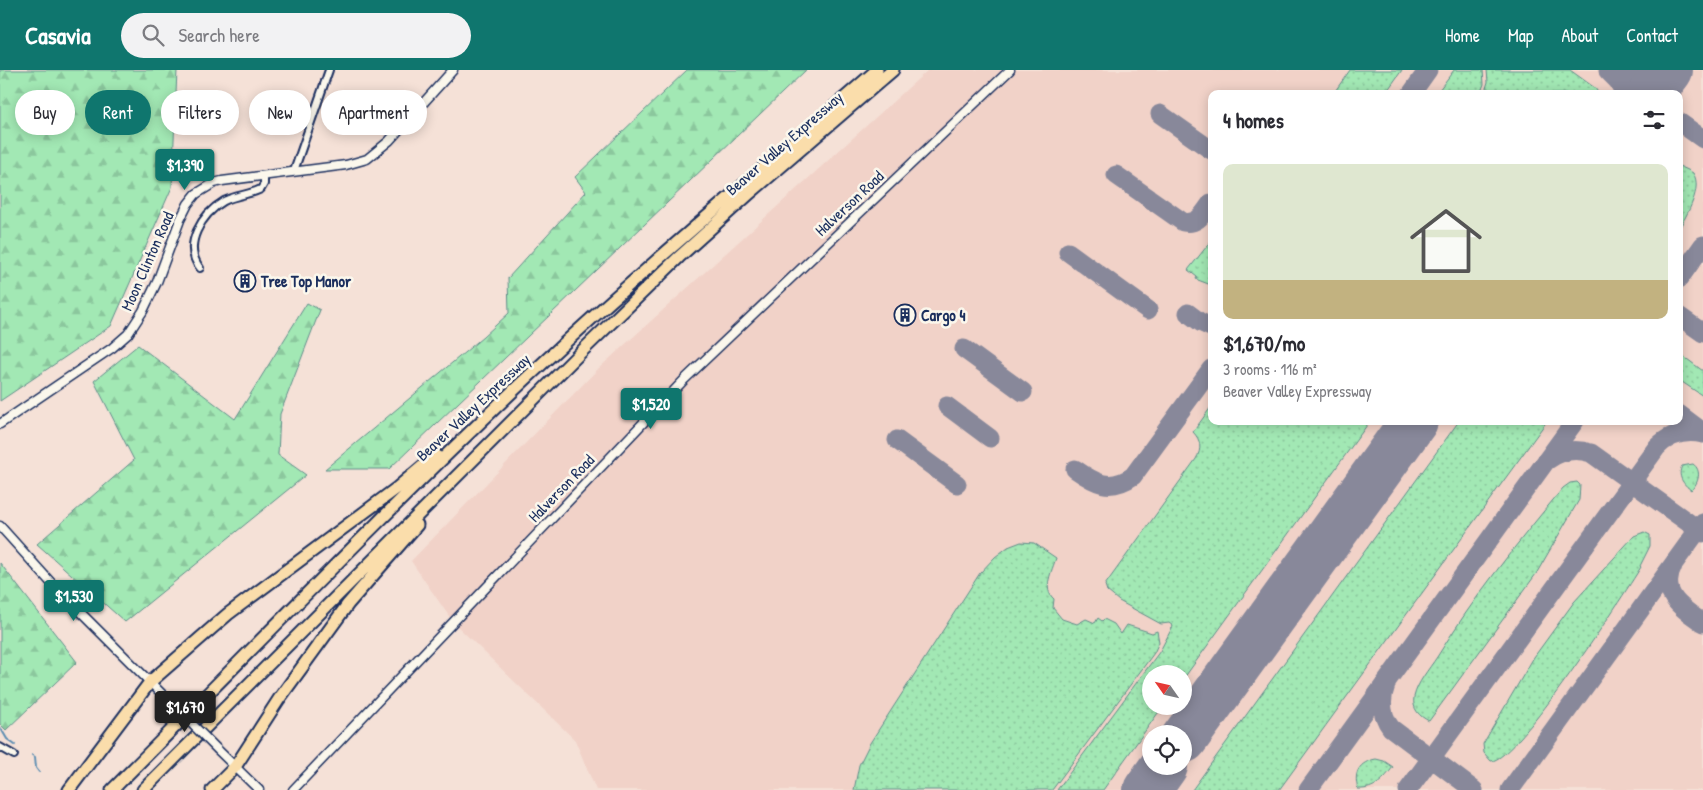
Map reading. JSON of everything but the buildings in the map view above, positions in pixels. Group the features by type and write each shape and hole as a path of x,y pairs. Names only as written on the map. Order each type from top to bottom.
{"highway":[{"name":"Beaver Valley Expressway","path":"112,790 418,482 514,390 709,214 877,70"},
{"name":"Beaver Valley Expressway","path":"143,790 545,386 714,226 893,70"},
{"path":"212,790 235,767 279,699 348,604 382,563 545,386"},
{"path":"69,790 150,682 228,614 397,488 514,390"}],"street":[{"path":"294,171 329,70"},
{"name":"Moon Clinton Road","path":"0,424 112,348 128,334 156,282 185,210 196,194 219,182 346,165 367,159 389,141 453,70"},
{"name":"Halverson Road","path":"293,790 685,379 1010,70"},
{"path":"200,268 194,258 192,245 202,221 214,208 226,200 261,189 264,184 264,175"},
{"path":"0,526 54,586 259,790"},
{"path":"0,747 14,755"}],"shaded area":[{"path":"928,70 1703,70 1703,790 596,790 575,740 453,622 411,561 598,369"}],"green space":[{"path":"0,70 177,70 176,90 161,90 161,135 174,135 172,187 111,326 0,401"},
{"path":"687,70 806,70 389,469 325,469 509,313 508,278 586,192 575,177"},
{"path":"1350,70 1402,70 1388,90 1336,90"},
{"path":"1454,70 1483,70 1484,84 1482,90 1439,90"},
{"path":"1487,70 1570,70 1596,90 1485,90 1488,82"},
{"path":"1683,168 1693,173 1696,179 1693,201 1683,222"},
{"path":"1208,245 1208,284 1196,279 1197,277 1188,270"},
{"path":"307,303 320,310 280,414 278,455 306,475 125,622 37,544 134,460 94,381 138,345 235,419"},
{"path":"1683,356 1703,371 1703,396 1683,383"},
{"path":"1208,411 1208,425 1367,425 1192,667 1192,665 1150,665 1160,651 1173,626 1169,623 1161,624 1119,601 1107,591 1105,585 1196,459 1200,445 1198,438 1193,432"},
{"path":"1456,425 1544,425 1279,790 1192,790"},
{"path":"1693,464 1698,470 1698,477 1696,484 1691,490 1683,482 1680,473 1682,466"},
{"path":"1577,482 1580,485 1579,500 1536,574 1429,721 1425,719 1417,712 1414,705 1414,697 1424,676 1466,613 1513,550 1563,488 1570,483"},
{"path":"1644,532 1650,535 1650,546 1641,567 1614,610 1569,675 1523,735 1504,754 1491,761 1484,753 1483,744 1534,657 1574,602 1634,536"},
{"path":"1021,542 1034,543 1056,558 1048,585 1050,595 1054,599 1053,608 1062,619 1077,624 1086,619 1095,623 1098,618 1102,621 1104,619 1114,624 1121,634 1127,625 1152,633 1157,631 1159,642 1154,653 1145,665 1142,665 1142,669 1052,790 854,790 859,765 870,743 980,573 995,557 1008,547"},
{"path":"0,563 77,662 6,730 0,724"},
{"path":"1142,675 1142,715 1157,715 1149,725 1142,725 1142,735 1103,790 1057,790"},
{"path":"1370,760 1384,761 1393,767 1374,786 1358,789 1356,778 1359,769"}],"waterway":[{"path":"0,727 7,739 15,745"},
{"path":"32,755 35,757 36,768 39,772"}],"taxiway":[{"path":"1414,90 1428,70"},
{"path":"1623,90 1618,81 1608,71 1622,77 1637,79 1651,77 1665,70"},
{"path":"1669,90 1673,70"},
{"path":"1160,114 1208,148"},
{"path":"1683,125 1703,139"},
{"path":"1116,175 1183,222 1193,222 1203,215 1208,208"},
{"path":"1683,273 1703,245"},
{"path":"1068,252 1148,310"},
{"path":"1188,313 1208,326"},
{"path":"1683,319 1703,333"},
{"path":"964,349 1023,392"},
{"path":"1075,469 1096,482 1110,485 1125,481 1133,476 1208,373"},
{"path":"947,406 990,438"},
{"path":"1683,417 1703,432"},
{"path":"1308,790 1572,425"},
{"path":"1408,790 1657,447 1667,439 1678,434 1703,434"},
{"path":"897,440 957,484"},
{"path":"1548,460 1568,451 1591,453 1703,533"},
{"path":"1510,790 1703,523"},
{"path":"1673,566 1669,576 1671,593 1681,606 1703,623"},
{"path":"1386,685 1382,708 1391,728 1474,790"}],"runway":[{"path":"1654,90 1669,70"},
{"path":"1192,728 1411,425"},
{"path":"1147,790 1158,775"}],"place":[{"name":"Tree Top Manor","path":"245,281"},
{"name":"Cargo 4","path":"905,315"}]}
